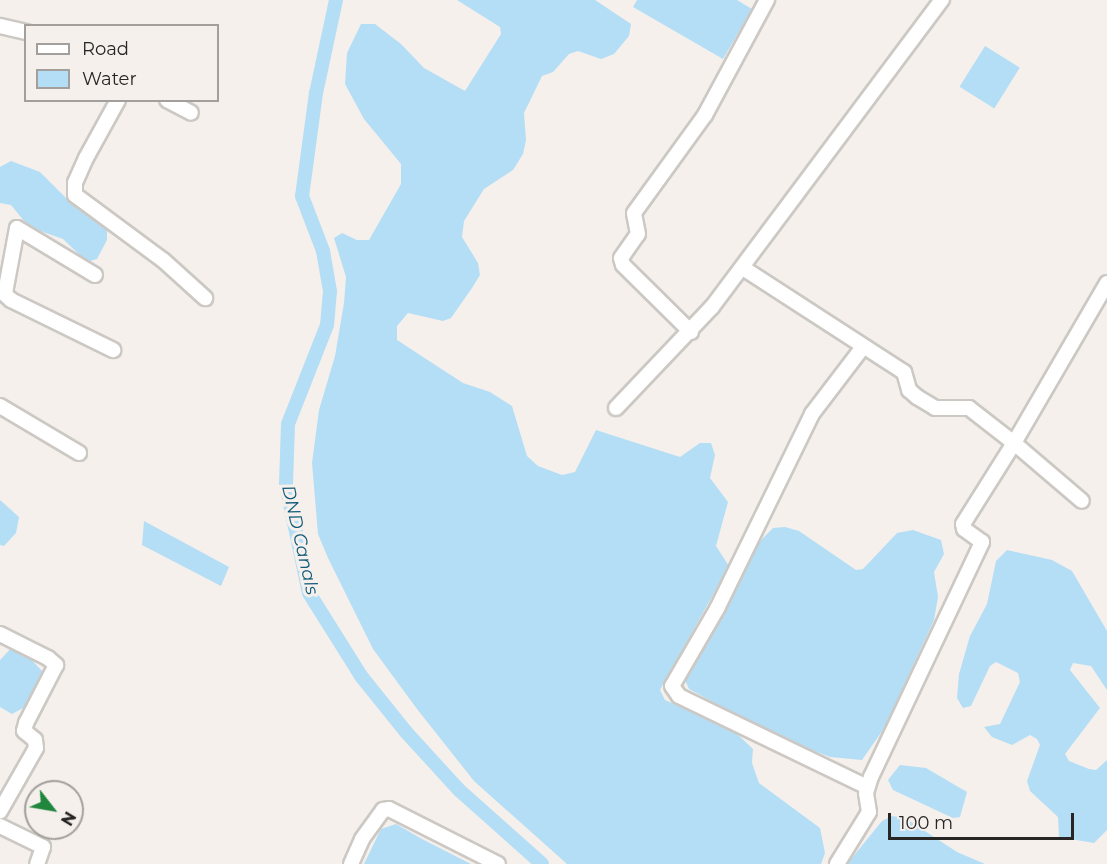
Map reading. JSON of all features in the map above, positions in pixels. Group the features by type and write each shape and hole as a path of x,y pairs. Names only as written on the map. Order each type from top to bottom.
{"street":[{"path":"691,332 623,265 621,258 638,234 634,213 705,115 767,0"},
{"path":"616,408 691,332 743,268 942,0"},
{"path":"0,26 24,32"},
{"path":"117,102 86,158 75,183 75,195 163,260 205,298"},
{"path":"171,102 191,113"},
{"path":"95,275 17,228 2,292 11,300 113,350"},
{"path":"743,268 904,372 909,390 917,397 935,408 969,408 1082,501"},
{"path":"837,864 869,812 867,787 982,542 963,524 1014,443 1107,283"},
{"path":"863,347 812,414 718,607 672,686 679,696 867,787"},
{"path":"0,406 79,453"},
{"path":"0,634 48,658 56,665 24,731 35,740 36,748 0,811"},
{"path":"351,864 362,839 383,810 389,808 498,864"},
{"path":"0,826 43,848 37,864"}],"water":[{"path":"457,0 595,0 631,24 629,36 614,54 601,59 578,51 569,54 553,72 542,76 524,113 526,140 523,154 513,170 484,189 464,221 462,237 478,263 480,275 451,318 443,321 408,313 397,326 397,340 463,383 490,392 512,406 527,456 538,466 562,475 575,472 596,430 680,457 700,443 711,443 715,455 710,478 728,502 716,546 729,566 660,690 665,700 734,731 753,749 752,763 759,783 820,828 825,853 821,864 567,864 474,781 417,709 373,649 328,558 318,534 312,463 319,410 335,356 344,303 346,277 334,238 342,233 357,240 369,240 401,184 401,164 364,119 345,84 347,53 361,24 375,24 401,44 424,68 465,91 501,34 500,27"},
{"path":"637,0 737,0 752,9 723,59 633,7"},
{"path":"985,46 1020,68 994,108 960,87"},
{"path":"11,161 40,172 66,198 107,226 107,240 97,259 87,262 63,239 29,227 11,205 0,203 0,167"},
{"path":"0,500 19,517 16,533 4,546 0,545"},
{"path":"144,521 229,567 221,586 142,545"},
{"path":"785,527 799,531 856,570 863,569 897,533 913,530 941,540 944,554 934,572 938,597 934,620 885,727 862,760 830,757 775,736 689,689 685,680 753,548 773,528"},
{"path":"1007,550 1052,560 1072,571 1107,631 1107,690 1091,666 1073,663 1070,670 1100,708 1065,754 1069,761 1096,770 1107,760 1107,830 1094,843 1059,837 1058,817 1030,791 1027,781 1040,745 1037,739 1030,735 1012,745 992,737 984,727 1000,724 1020,682 1018,673 996,662 990,666 971,706 963,708 957,698 959,674 970,636 987,604 996,561"},
{"path":"12,647 26,654 43,672 25,707 12,714 0,707 0,660"},
{"path":"900,765 926,768 967,792 960,817 953,818 893,790 888,780"},
{"path":"892,816 905,818 957,852 985,864 847,864 882,821"},
{"path":"396,824 471,864 364,864 381,829"}],"waterway":[{"name":"DND Canals","path":"336,0 316,93 302,196 323,251 330,291 327,325 288,424 286,485 309,593 361,676 406,732 459,790 542,864"}]}
